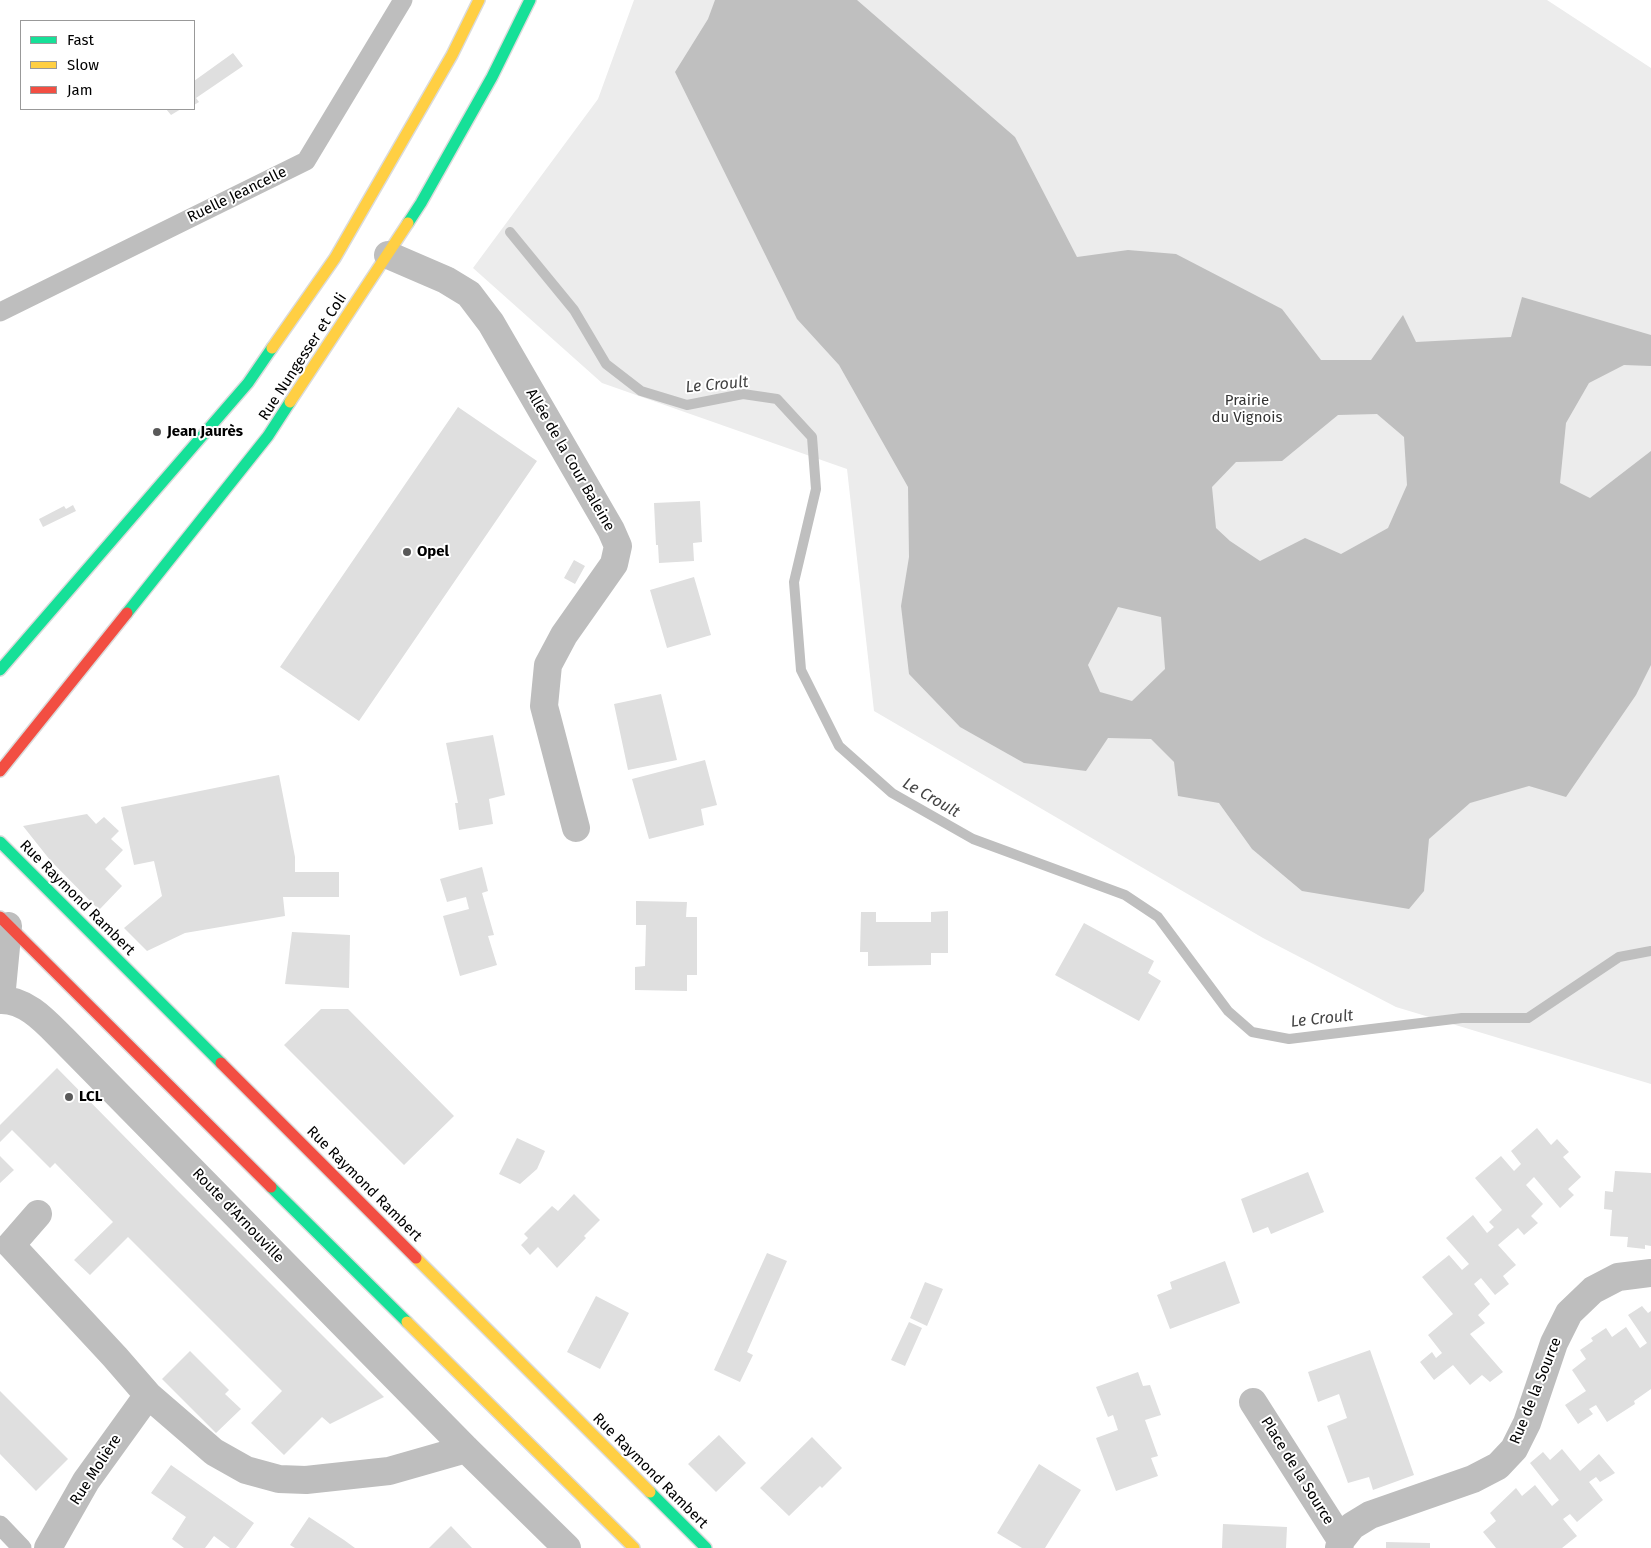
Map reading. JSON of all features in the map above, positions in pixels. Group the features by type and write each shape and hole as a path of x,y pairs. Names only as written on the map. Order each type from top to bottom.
{"main road":[{"name":"Rue Nungesser et Coli","path":"0,670 248,383 335,258 452,55 479,0"},
{"name":"Rue Nungesser et Coli","path":"0,770 268,436 421,203 482,94 530,0"},
{"name":"Rue Raymond Rambert","path":"0,842 706,1548"},
{"path":"4,922 634,1548"}],"street":[{"name":"Allée de la Cour Baleine","path":"388,255 446,280 469,294 491,323 611,530 618,546 614,564 564,635 548,665 544,706 576,828"},
{"path":"1,999 4,922"},
{"name":"Route d'Arnouville","path":"1,999 14,1000 40,1017 63,1039 466,1449 567,1548"},
{"path":"38,1214 11,1245 116,1357 148,1395 214,1452 246,1470 279,1479 306,1480 389,1471 466,1449"},
{"name":"Rue de la Source","path":"1340,1544 1352,1526 1370,1516 1473,1479 1498,1466 1514,1449 1527,1423 1554,1343 1569,1314 1593,1290 1618,1277 1651,1273"},
{"name":"Rue Molière","path":"48,1548 86,1481 148,1395"},
{"name":"Place de la Source","path":"1253,1402 1340,1544"}],"lane":[{"name":"Ruelle Jeancelle","path":"0,312 306,161 403,0"},
{"path":"0,1525 22,1548"}],"green space":[{"name":"Prairie du Vignois","path":"634,0 1547,0 1651,68 1651,1084 1396,1007 1263,938 874,711 847,469 602,383 473,268 598,99"}],"shaded area":[{"path":"715,0 857,0 1015,137 1077,257 1128,250 1176,254 1282,309 1321,360 1371,360 1403,315 1416,342 1511,337 1522,297 1651,335 1651,366 1624,365 1589,383 1566,423 1560,483 1590,498 1651,451 1651,665 1636,695 1566,797 1529,786 1470,803 1429,839 1424,891 1409,909 1302,891 1252,849 1219,803 1178,796 1174,762 1151,739 1108,738 1086,771 1024,763 960,727 909,674 901,606 909,557 908,487 839,365 797,319 675,72 708,19","holes":["1377,414 1404,437 1407,485 1388,528 1341,554 1305,538 1260,561 1230,541 1216,528 1212,487 1236,462 1282,461 1338,415","1118,607 1161,617 1165,669 1132,701 1100,692 1088,665"]}],"building":[{"path":"233,53 243,66 196,98 199,102 195,104 195,80"},
{"path":"167,110 179,110 171,115"},
{"path":"458,407 537,461 359,721 280,667"},
{"path":"700,501 702,542 693,543 694,561 659,563 654,503"},
{"path":"73,505 76,511 43,527 39,519 64,506 66,509"},
{"path":"574,560 585,566 575,584 564,578"},
{"path":"694,577 711,635 667,648 650,590"},
{"path":"661,694 677,760 628,770 614,704"},
{"path":"493,735 505,795 489,799 493,824 459,830 455,803 458,803 446,743"},
{"path":"705,760 717,805 701,809 704,825 649,839 632,779"},
{"path":"279,775 295,857 295,872 339,872 339,897 283,897 285,916 185,933 147,951 124,928 162,896 154,861 134,865 121,807"},
{"path":"87,814 96,824 104,817 119,831 111,839 123,850 105,869 122,886 99,910 50,860 23,826"},
{"path":"482,867 488,891 482,893 494,935 488,936 497,965 460,976 443,916 469,909 466,897 447,902 440,879"},
{"path":"636,901 687,902 686,917 697,917 697,975 687,975 687,991 635,990 635,967 645,966 646,925 636,925"},
{"path":"948,911 948,953 931,953 931,965 868,966 868,952 860,952 861,912 876,912 876,922 931,922 931,912"},
{"path":"1084,923 1154,961 1148,973 1161,981 1139,1021 1055,975"},
{"path":"292,932 350,935 349,988 285,984"},
{"path":"321,1009 348,1009 454,1116 404,1165 284,1045"},
{"path":"57,1068 384,1397 330,1424 322,1417 284,1455 251,1423 282,1391 128,1237 90,1275 74,1260 113,1222 55,1163 50,1168 12,1130 0,1142 0,1125"},
{"path":"1537,1128 1551,1145 1557,1139 1569,1152 1563,1157 1581,1177 1568,1189 1574,1195 1560,1208 1534,1177 1526,1185 1543,1204 1531,1216 1538,1223 1524,1235 1518,1228 1498,1245 1516,1265 1503,1276 1509,1284 1495,1295 1481,1278 1474,1284 1490,1304 1478,1315 1485,1323 1470,1334 1503,1372 1490,1382 1482,1375 1470,1385 1453,1365 1434,1380 1420,1362 1432,1352 1436,1358 1442,1353 1428,1335 1453,1314 1422,1277 1449,1255 1462,1270 1469,1264 1446,1238 1473,1215 1487,1233 1494,1227 1489,1222 1502,1210 1475,1178 1501,1156 1514,1171 1521,1164 1511,1151"},
{"path":"517,1138 545,1151 537,1169 520,1184 499,1174"},
{"path":"0,1156 14,1170 0,1183"},
{"path":"1615,1171 1651,1173 1651,1246 1645,1245 1645,1249 1627,1247 1628,1237 1610,1236 1612,1210 1604,1209 1605,1191 1613,1192"},
{"path":"1308,1172 1324,1212 1271,1234 1268,1227 1253,1233 1241,1199"},
{"path":"574,1194 600,1220 584,1236 586,1238 557,1268 538,1247 530,1255 521,1245 528,1238 524,1234 552,1206 558,1211"},
{"path":"767,1253 787,1261 747,1352 753,1355 740,1382 714,1370"},
{"path":"1225,1261 1240,1303 1170,1329 1157,1295 1172,1289 1170,1282"},
{"path":"925,1282 943,1289 927,1326 910,1318"},
{"path":"596,1296 629,1313 600,1369 567,1352"},
{"path":"1642,1306 1648,1313 1651,1311 1651,1389 1634,1401 1635,1404 1607,1422 1596,1405 1589,1409 1593,1414 1578,1424 1565,1405 1586,1391 1572,1370 1586,1359 1580,1350 1593,1341 1591,1338 1606,1328 1612,1337 1626,1327 1640,1348 1647,1343 1628,1315"},
{"path":"909,1322 922,1328 905,1366 891,1360"},
{"path":"1370,1350 1414,1475 1373,1490 1369,1477 1348,1483 1327,1426 1347,1418 1339,1394 1318,1402 1308,1372"},
{"path":"190,1351 229,1390 225,1394 241,1409 216,1433 162,1379"},
{"path":"1138,1372 1143,1386 1150,1385 1161,1415 1145,1420 1158,1456 1151,1458 1158,1476 1116,1491 1096,1438 1118,1430 1113,1415 1108,1417 1096,1387"},
{"path":"0,1391 68,1459 36,1491 0,1454"},
{"path":"719,1435 746,1463 716,1492 688,1464"},
{"path":"812,1437 842,1468 789,1516 760,1488"},
{"path":"1562,1449 1580,1471 1599,1454 1615,1473 1600,1482 1596,1477 1589,1482 1603,1500 1577,1522 1570,1514 1563,1519 1577,1536 1562,1548 1496,1548 1483,1532 1496,1521 1490,1513 1516,1488 1522,1496 1535,1485 1552,1506 1559,1500 1530,1463 1543,1452 1550,1460"},
{"path":"1039,1464 1081,1490 1045,1548 1022,1548 997,1533"},
{"path":"171,1465 254,1523 236,1548 230,1548 214,1536 205,1548 184,1548 172,1539 186,1517 151,1493"},
{"path":"309,1517 355,1548 295,1548 290,1545"},
{"path":"1223,1524 1287,1527 1286,1548 1222,1548"},
{"path":"451,1526 472,1548 429,1548"},
{"path":"1386,1542 1430,1543 1430,1548 1386,1548"}],"waterway":[{"name":"Le Croult","path":"510,232 574,310 606,364 641,391 687,405 743,394 777,399 812,437 816,489 794,582 801,670 839,746 892,793 973,839 1125,895 1158,917 1228,1011 1252,1032 1289,1039 1462,1018 1528,1018 1619,957 1651,951"}],"traffic: fast":[{"path":"408,223 492,77 530,0"},
{"path":"0,670 248,383 272,348"},
{"path":"127,613 268,436 290,402"},
{"path":"0,842 221,1063"},
{"path":"271,1187 407,1322"},
{"path":"650,1492 706,1548"}],"traffic: slow":[{"path":"272,348 335,258 452,55 479,0"},
{"path":"290,402 408,223"},
{"path":"416,1258 650,1492"},
{"path":"407,1322 634,1548"}],"traffic: jam":[{"path":"0,771 127,613"},
{"path":"0,917 271,1187"},
{"path":"221,1063 416,1258"}],"place":[{"name":"Jean Jaurès","path":"157,432"},
{"name":"Opel","path":"407,552"},
{"name":"LCL","path":"69,1097"}]}
